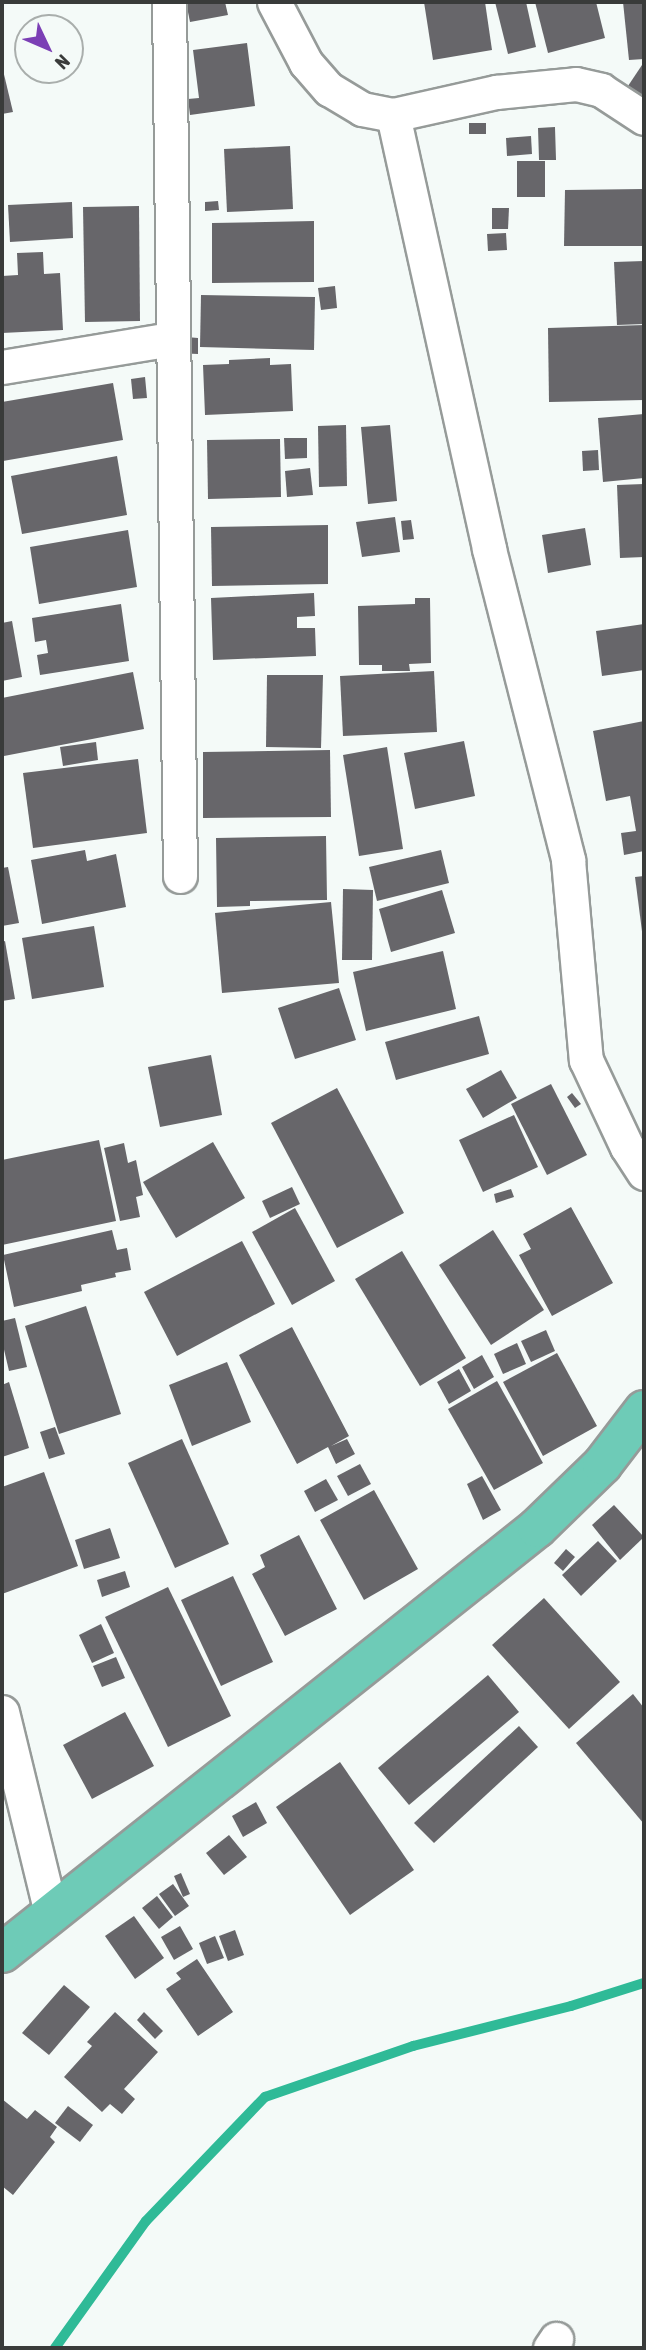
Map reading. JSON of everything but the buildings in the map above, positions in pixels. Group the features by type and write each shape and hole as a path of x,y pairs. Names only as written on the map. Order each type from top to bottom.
{"main road":[{"path":"6,1945 51,1913 537,1528 602,1465 644,1410"}],"street":[{"path":"169,2 171,339 180,876"},
{"path":"274,2 306,63 329,89 362,109 393,115 496,92 576,84 601,90 644,118"},
{"path":"393,115 489,549 568,860 586,1060 627,1147 644,1173"},
{"path":"2,368 171,339"},
{"path":"2,1712 51,1913"}],"waterway":[{"path":"55,2348 146,2221 265,2097 413,2046 571,2006 644,1983"}]}
